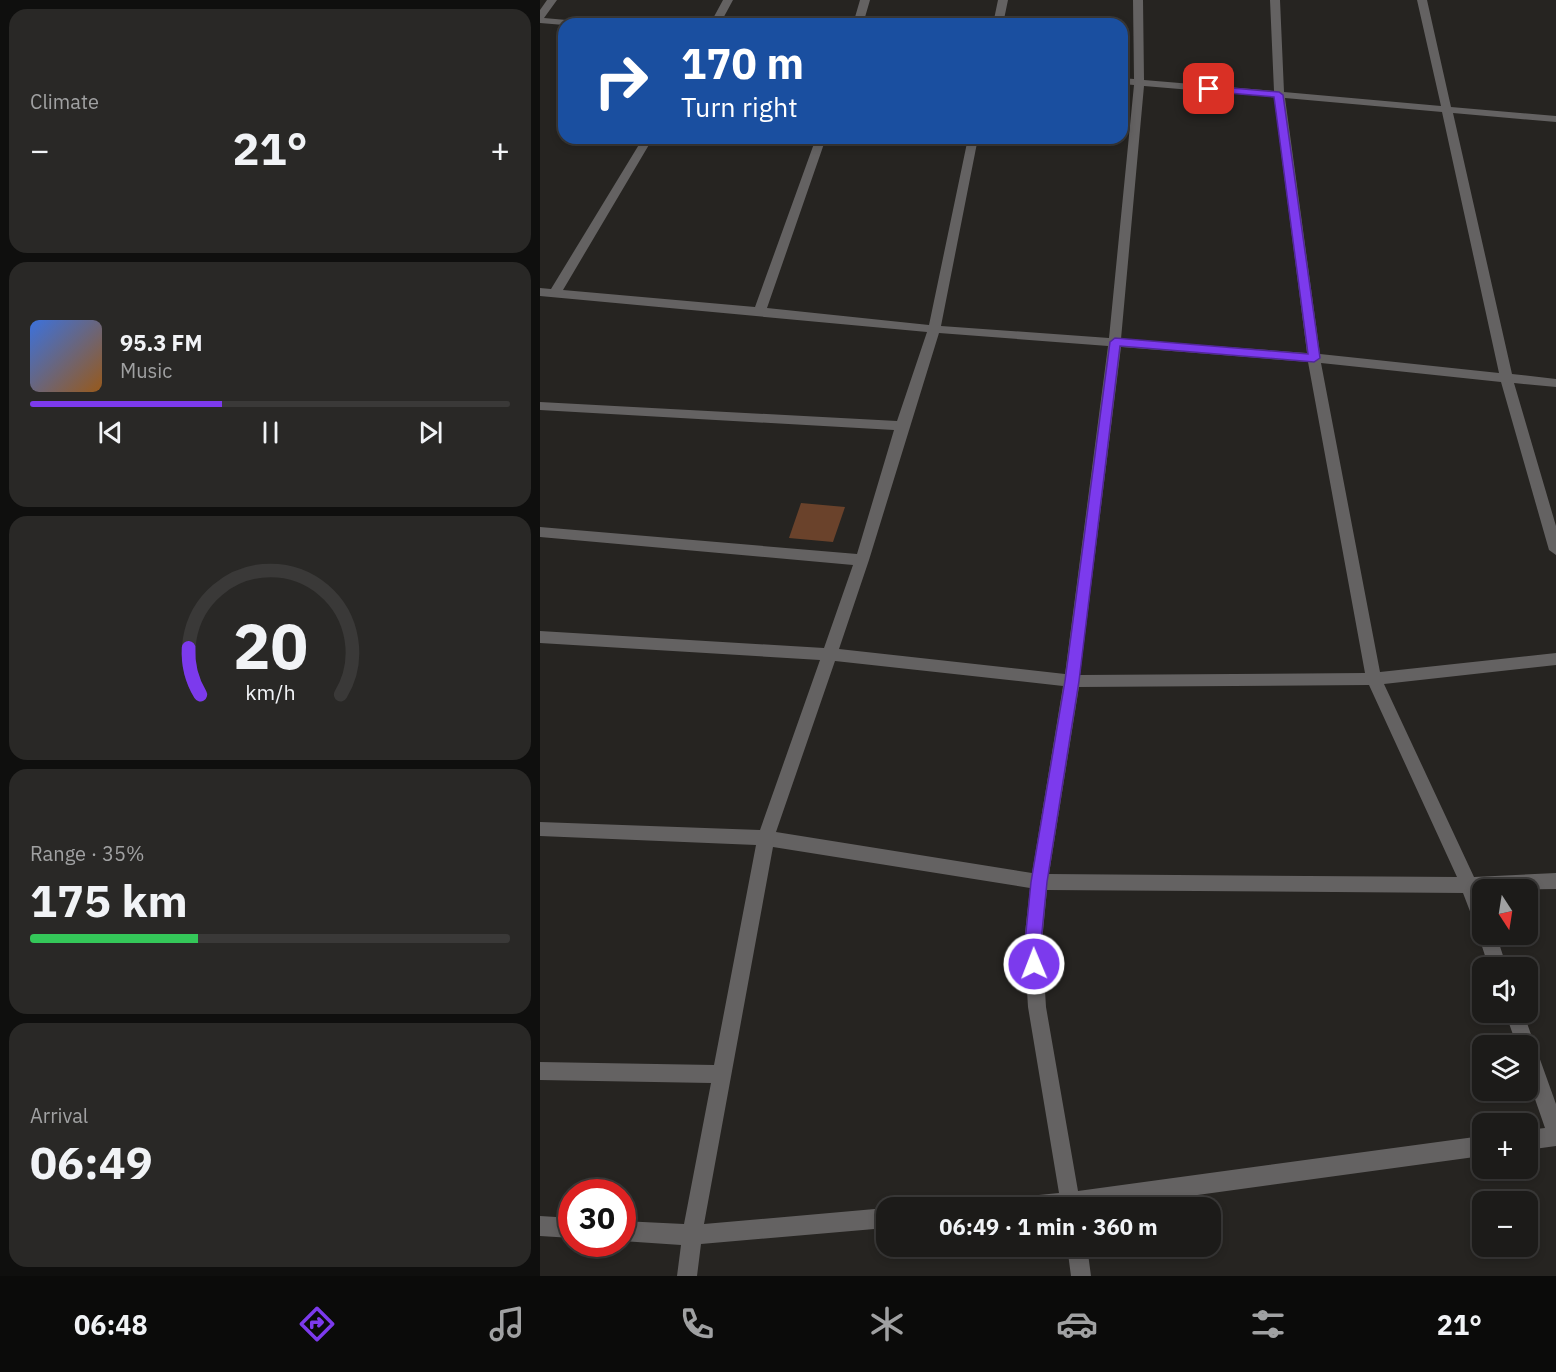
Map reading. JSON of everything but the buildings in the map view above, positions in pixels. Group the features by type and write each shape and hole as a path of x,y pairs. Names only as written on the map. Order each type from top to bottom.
{"street":[{"path":"552,0 540,18 558,21"},
{"path":"718,18 728,0"},
{"path":"860,18 865,0"},
{"path":"999,18 1003,0"},
{"path":"1069,1197 1037,1007 1033,942 1039,882 1072,681 1115,342 1139,82 1138,0"},
{"path":"1275,0 1279,95 1314,358 1374,679 1472,893"},
{"path":"1422,0 1444,107 1507,379 1556,550"},
{"path":"1128,81 1444,107 1556,119"},
{"path":"555,293 644,144"},
{"path":"760,310 819,144"},
{"path":"687,1276 692,1235 766,838 862,560 934,329 972,144"},
{"path":"540,292 760,310 934,329 1314,358 1556,383"},
{"path":"540,406 902,426"},
{"path":"540,532 862,560"},
{"path":"540,637 828,654 1072,681 1374,679 1556,659"},
{"path":"540,829 766,838 1039,882 1469,885 1556,881"},
{"path":"540,1071 722,1074"},
{"path":"1538,1081 1556,1131"},
{"path":"1538,1138 1556,1136"},
{"path":"1126,1197 1472,1147"},
{"path":"636,1232 692,1235 876,1219"},
{"path":"540,1226 558,1227"},
{"path":"1078,1257 1081,1276"}],"route":[{"path":"1034,964 1033,942 1039,882 1072,681 1115,342 1314,358 1279,95 1209,89"}]}
